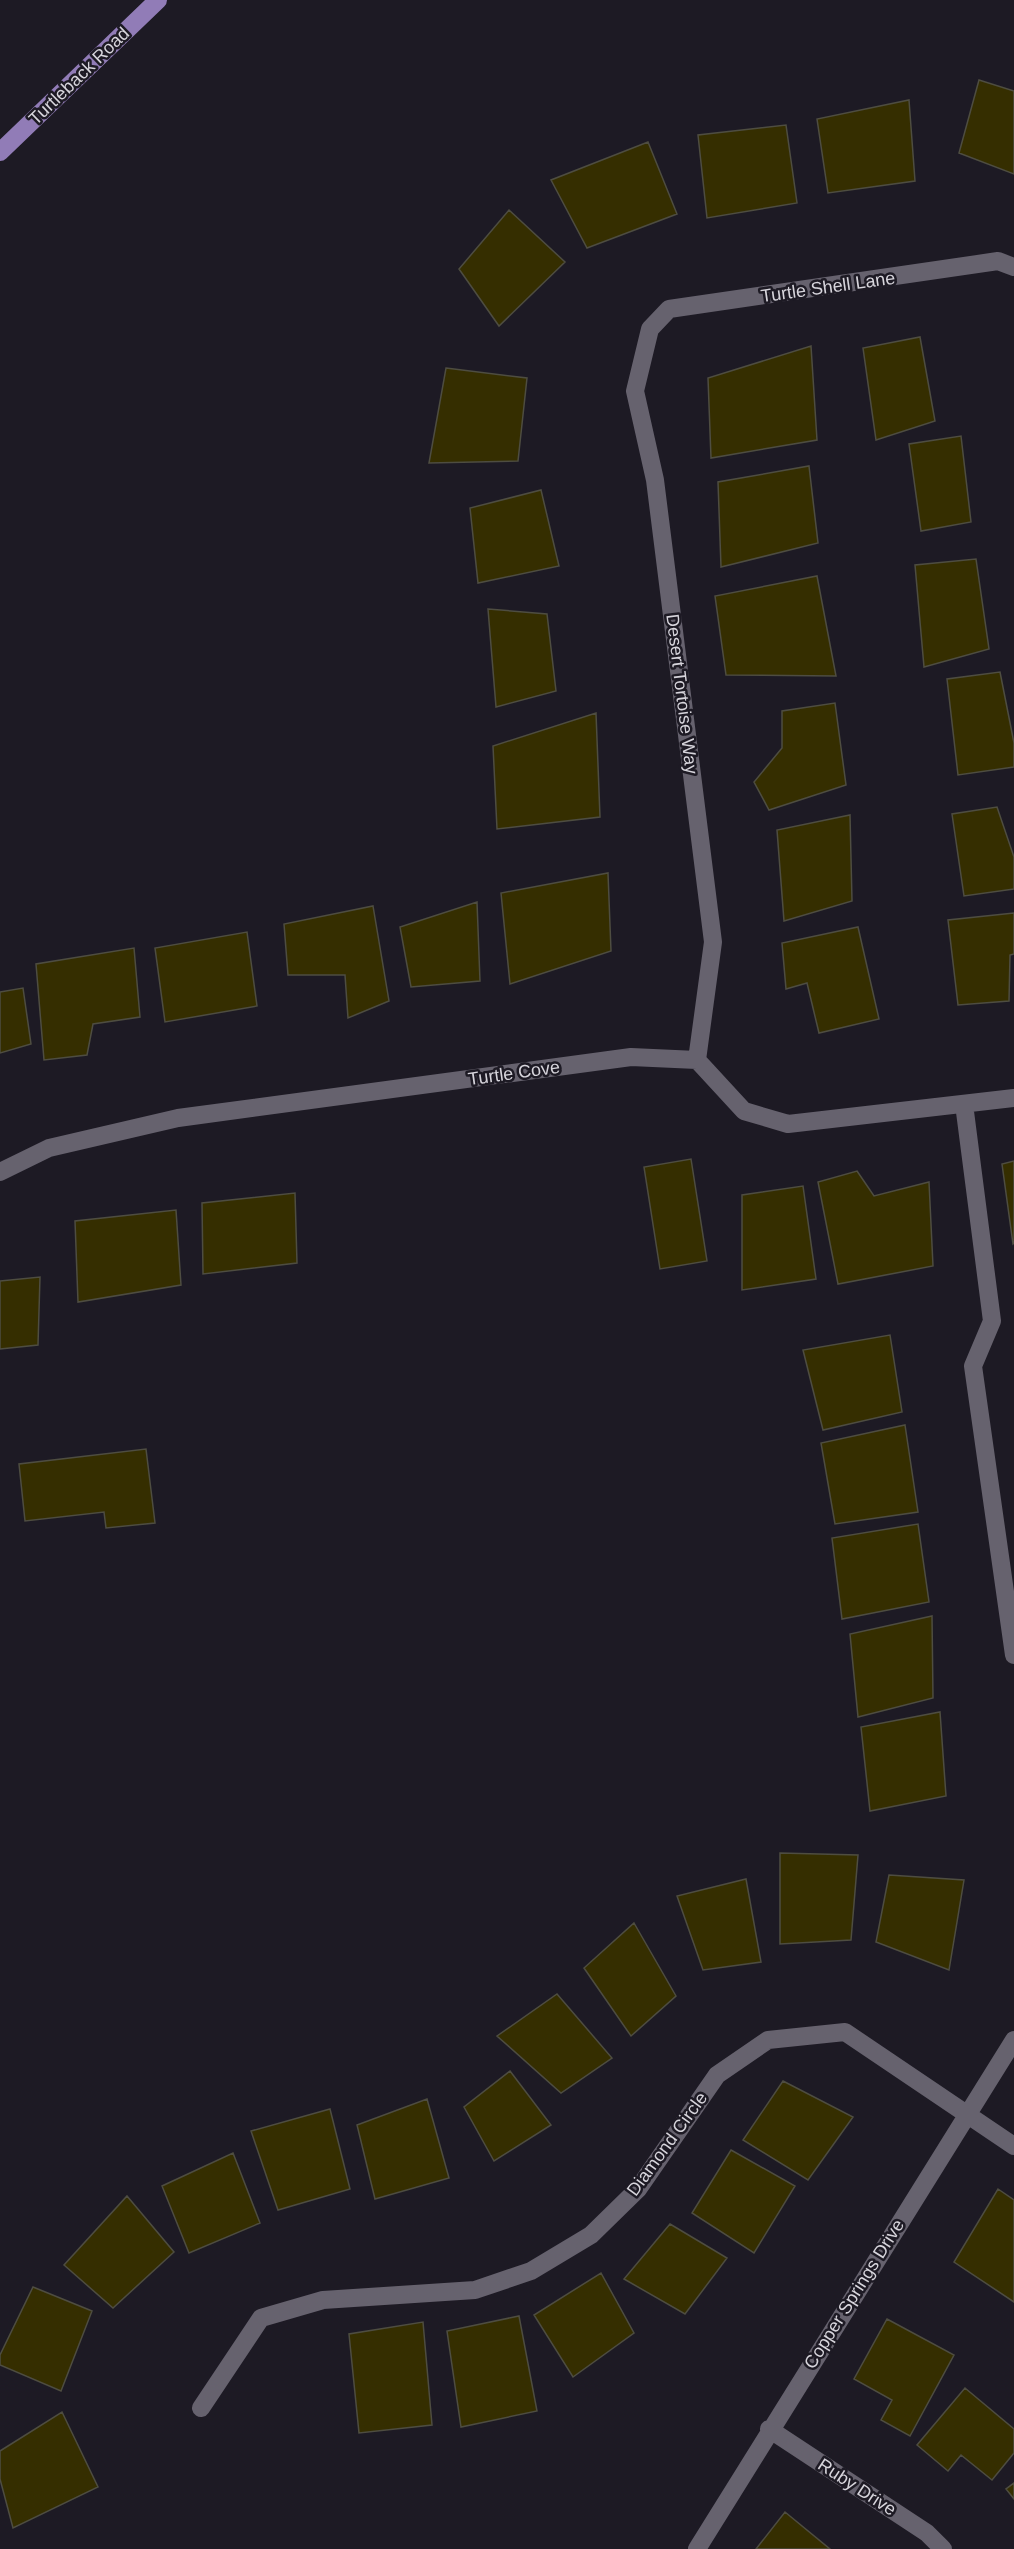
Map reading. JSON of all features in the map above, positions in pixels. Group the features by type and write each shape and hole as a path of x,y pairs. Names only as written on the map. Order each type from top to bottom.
{"main road":[{"name":"Turtleback Road","path":"0,152 158,0"}],"street":[{"name":"Turtle Shell Lane","path":"650,329 669,309 998,261 1014,267"},
{"name":"Desert Tortoise Way","path":"650,329 635,391 655,480 712,942 697,1060"},
{"name":"Turtle Cove","path":"0,1172 49,1148 178,1118 632,1057 697,1060"},
{"path":"697,1060 744,1112 788,1124 1014,1098"},
{"path":"964,1104 992,1321 973,1366 1006,1532 1014,1655"},
{"name":"Diamond Circle","path":"201,2408 261,2318 323,2300 475,2290 531,2271 591,2235 638,2189 717,2075 768,2040 845,2032 1014,2146"},
{"name":"Copper Springs Drive","path":"697,2549 769,2429 1014,2040"},
{"name":"Ruby Drive","path":"769,2429 927,2533 943,2549"}],"building":[{"path":"979,80 1014,91 1014,174 959,153"},
{"path":"909,100 915,181 828,193 817,119"},
{"path":"786,125 797,203 707,218 698,135"},
{"path":"648,142 677,214 587,248 551,180"},
{"path":"509,210 565,262 499,326 459,269"},
{"path":"920,337 935,421 876,440 863,348"},
{"path":"811,346 817,440 711,458 708,378"},
{"path":"446,368 527,378 518,461 429,463"},
{"path":"961,436 971,522 921,531 909,444"},
{"path":"809,466 818,543 721,567 718,482"},
{"path":"541,490 559,566 478,583 470,508"},
{"path":"976,559 989,649 924,667 915,565"},
{"path":"817,576 836,676 726,675 715,596"},
{"path":"488,609 547,614 556,691 496,707"},
{"path":"1000,672 1014,743 1014,767 958,775 947,679"},
{"path":"835,703 846,785 769,810 754,782 782,748 782,711"},
{"path":"596,713 600,817 497,829 493,746"},
{"path":"997,807 1014,857 1014,889 964,896 952,814"},
{"path":"850,815 852,901 784,921 777,830"},
{"path":"608,873 611,951 510,984 501,893"},
{"path":"477,902 480,981 411,987 400,927"},
{"path":"373,906 389,1001 348,1018 345,975 288,975 284,924"},
{"path":"1014,913 1014,954 1010,955 1009,1001 958,1005 948,920"},
{"path":"858,927 879,1019 819,1033 807,983 786,989 782,943"},
{"path":"247,932 257,1006 165,1022 155,948"},
{"path":"134,948 140,1017 93,1024 87,1055 44,1060 36,964"},
{"path":"23,988 31,1044 0,1053 0,992"},
{"path":"691,1159 707,1261 660,1269 644,1167"},
{"path":"1014,1161 1014,1243 1013,1244 1002,1164"},
{"path":"857,1171 874,1196 929,1182 933,1266 838,1284 818,1182"},
{"path":"803,1186 816,1279 742,1290 742,1195"},
{"path":"295,1193 297,1263 203,1274 202,1203"},
{"path":"176,1210 181,1285 78,1302 75,1221"},
{"path":"40,1277 38,1345 0,1349 0,1281"},
{"path":"890,1335 902,1412 823,1430 803,1350"},
{"path":"905,1425 918,1512 835,1524 821,1443"},
{"path":"146,1449 155,1523 106,1528 104,1512 25,1521 19,1464"},
{"path":"918,1524 929,1602 842,1619 832,1538"},
{"path":"932,1616 933,1698 858,1717 850,1634"},
{"path":"940,1712 946,1796 870,1811 861,1727"},
{"path":"780,1853 858,1855 851,1940 780,1944"},
{"path":"889,1875 964,1880 949,1970 876,1942"},
{"path":"746,1879 761,1962 703,1970 677,1896"},
{"path":"634,1923 676,1996 631,2036 584,1968"},
{"path":"557,1994 612,2058 561,2093 497,2036"},
{"path":"510,2071 551,2125 494,2161 464,2107"},
{"path":"783,2081 853,2117 808,2180 743,2140"},
{"path":"427,2099 449,2178 375,2199 357,2125"},
{"path":"330,2109 350,2189 278,2210 251,2131"},
{"path":"731,2150 795,2186 754,2253 692,2213"},
{"path":"233,2153 260,2223 189,2253 162,2186"},
{"path":"998,2189 1014,2200 1014,2302 954,2262"},
{"path":"127,2196 174,2252 113,2308 64,2265"},
{"path":"670,2224 727,2258 685,2314 624,2279"},
{"path":"601,2273 634,2333 573,2377 534,2315"},
{"path":"33,2287 92,2311 61,2391 0,2365 0,2355"},
{"path":"519,2316 537,2411 461,2427 447,2331"},
{"path":"887,2319 954,2355 910,2436 881,2420 892,2400 854,2379"},
{"path":"423,2322 432,2425 359,2433 349,2334"},
{"path":"965,2388 1014,2429 1014,2453 992,2480 961,2455 948,2471 917,2445"},
{"path":"62,2412 98,2487 13,2528 0,2479 0,2451"},
{"path":"1014,2483 1014,2499 1006,2489"},
{"path":"785,2512 830,2549 756,2549"}]}
